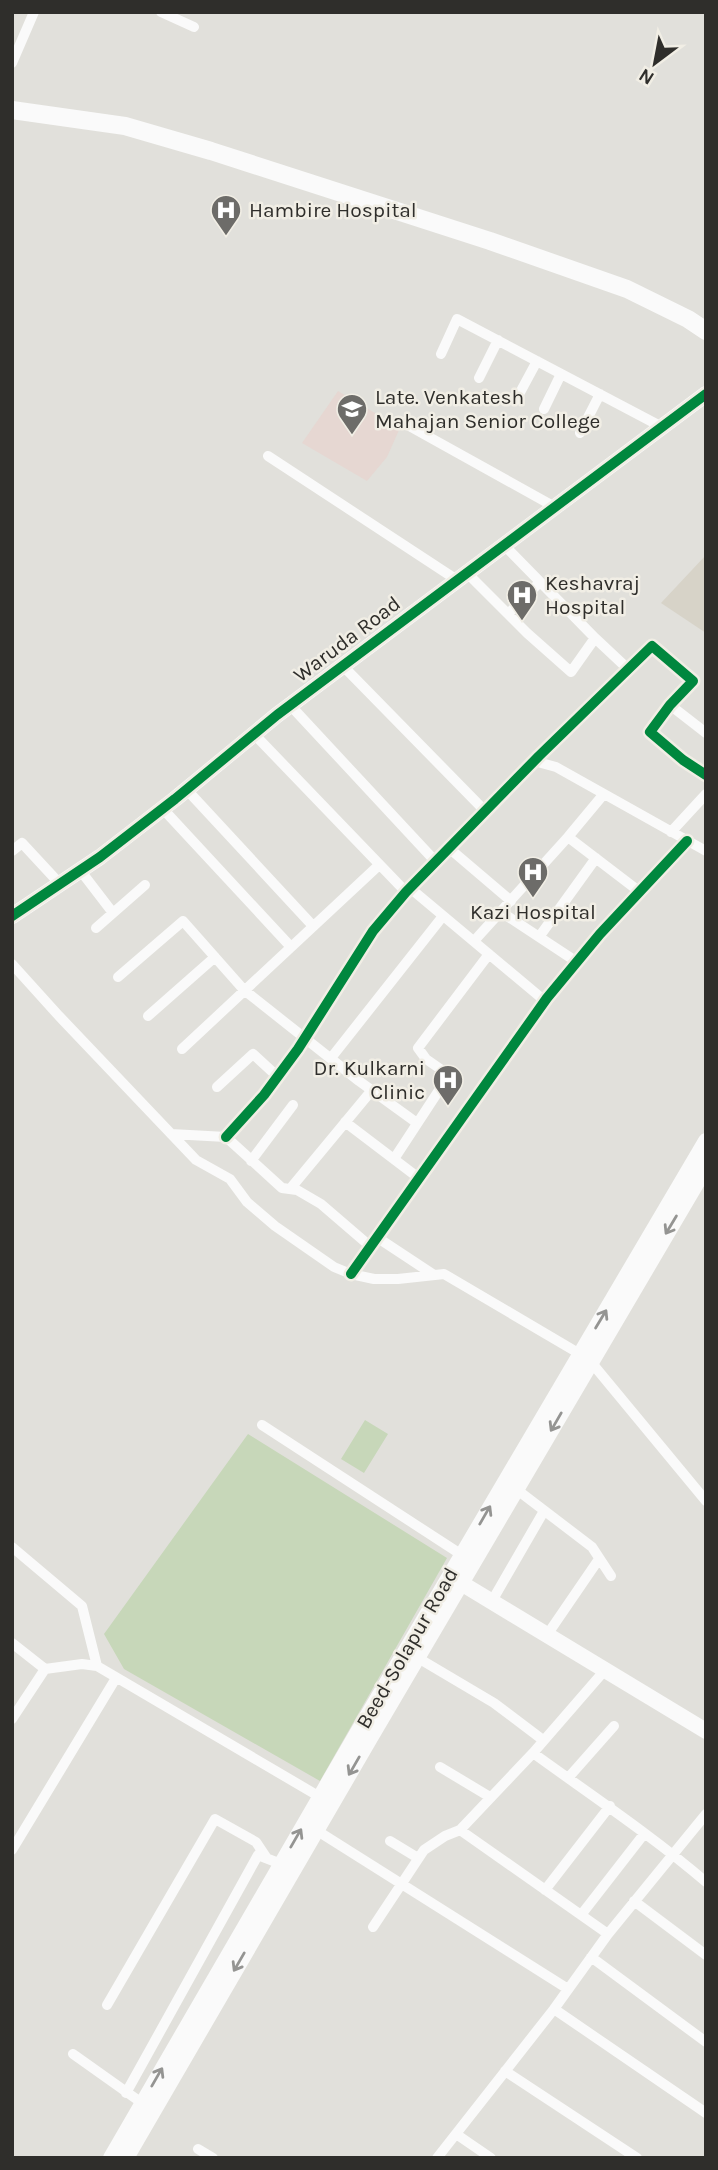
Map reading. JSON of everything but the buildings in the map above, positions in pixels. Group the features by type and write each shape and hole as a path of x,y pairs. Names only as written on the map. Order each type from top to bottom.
{"main road":[{"path":"12,110 125,127 238,159 490,241 627,289 688,319 706,331"},
{"name":"Waruda Road","path":"12,916 163,809 290,705 706,394"},
{"name":"Beed-Solapur Road","path":"127,2158 516,1489 706,1140"},
{"name":"Beed-Solapur Road","path":"111,2158 274,1861 320,1797 462,1555 706,1167"},
{"path":"461,1583 706,1731"}],"street":[{"path":"12,63 34,12"},
{"path":"161,12 194,27"},
{"path":"441,354 457,319 662,427"},
{"path":"479,378 498,340"},
{"path":"516,400 537,360"},
{"path":"544,409 561,374"},
{"path":"580,433 600,394"},
{"path":"402,422 555,507"},
{"path":"268,456 462,576 571,672 595,638"},
{"path":"504,545 628,669"},
{"path":"508,614 540,582"},
{"path":"226,1137 278,1077 373,931 408,890 534,761 652,646 693,681 670,705 650,732 683,760 706,775"},
{"path":"342,666 486,812"},
{"path":"290,705 436,862"},
{"path":"670,705 706,733"},
{"path":"254,734 378,866 545,1001"},
{"path":"534,761 556,767 706,851"},
{"path":"187,790 313,926"},
{"path":"671,832 706,794"},
{"path":"474,942 603,795"},
{"path":"163,809 291,947"},
{"path":"568,837 640,892"},
{"path":"351,1275 545,1001 600,934 687,841"},
{"path":"12,851 22,844 60,884"},
{"path":"450,849 511,901"},
{"path":"539,937 596,858"},
{"path":"182,1049 378,866"},
{"path":"80,870 113,913"},
{"path":"96,928 145,885"},
{"path":"501,912 577,962"},
{"path":"331,1058 443,916"},
{"path":"118,977 183,921 244,990 418,1124"},
{"path":"394,1158 450,1075 426,1059 418,1048 488,954"},
{"path":"148,1016 215,957"},
{"path":"12,964 196,1160 230,1179 247,1202 275,1226 334,1267 351,1275 398,1279 444,1274 585,1358 706,1501"},
{"path":"217,1087 253,1054 278,1077"},
{"path":"290,1189 372,1090"},
{"path":"251,1161 293,1105"},
{"path":"345,1122 420,1178"},
{"path":"171,1134 226,1137 282,1188 297,1190 374,1243 434,1275"},
{"path":"262,1425 462,1555"},
{"path":"516,1489 592,1547 611,1576"},
{"path":"492,1601 544,1511"},
{"path":"12,1547 82,1605 97,1666"},
{"path":"547,1635 599,1559"},
{"path":"12,1643 45,1669 82,1664 97,1666 320,1797"},
{"path":"418,1658 494,1703 543,1740"},
{"path":"12,1719 45,1669"},
{"path":"373,1927 424,1850 444,1836 460,1830 533,1753 604,1670"},
{"path":"12,1850 17,1830 116,1678"},
{"path":"568,1778 614,1726"},
{"path":"533,1753 610,1806 706,1882"},
{"path":"440,1767 490,1797"},
{"path":"545,1890 610,1806"},
{"path":"438,2158 554,2009 608,1934 706,1814"},
{"path":"107,2005 215,1819 256,1842 274,1861"},
{"path":"316,1830 568,1989"},
{"path":"460,1830 608,1934"},
{"path":"581,1915 644,1834"},
{"path":"390,1841 418,1858"},
{"path":"126,2092 258,1855 274,1861"},
{"path":"634,1901 706,1955"},
{"path":"591,1957 706,2042"},
{"path":"554,2009 706,2113"},
{"path":"73,2054 142,2104"},
{"path":"505,2071 637,2158"},
{"path":"456,2134 491,2158"},
{"path":"198,2149 213,2158"}],"shaded area":[{"name":"Late. Venkatesh Mahajan Senior College","path":"338,391 400,428 387,457 367,481 302,443"},
{"path":"706,555 706,633 661,603"}],"green space":[{"path":"365,1420 388,1434 364,1473 341,1459"},
{"path":"248,1434 447,1558 320,1781 124,1669 104,1634"}],"cycle path":[{"path":"12,916 100,857 277,715 706,394"},
{"path":"226,1137 264,1095 298,1049 373,931 406,892 539,756 652,646 693,681 670,705 650,732 683,760 706,775"},
{"path":"351,1274 547,998 600,934 687,841"}],"place":[{"name":"Hambire Hospital","path":"226,237"},
{"name":"Late. Venkatesh Mahajan Senior College","path":"352,436"},
{"name":"Keshavraj Hospital","path":"522,622"},
{"name":"Kazi Hospital","path":"533,899"},
{"name":"Dr. Kulkarni Clinic","path":"448,1107"}]}
